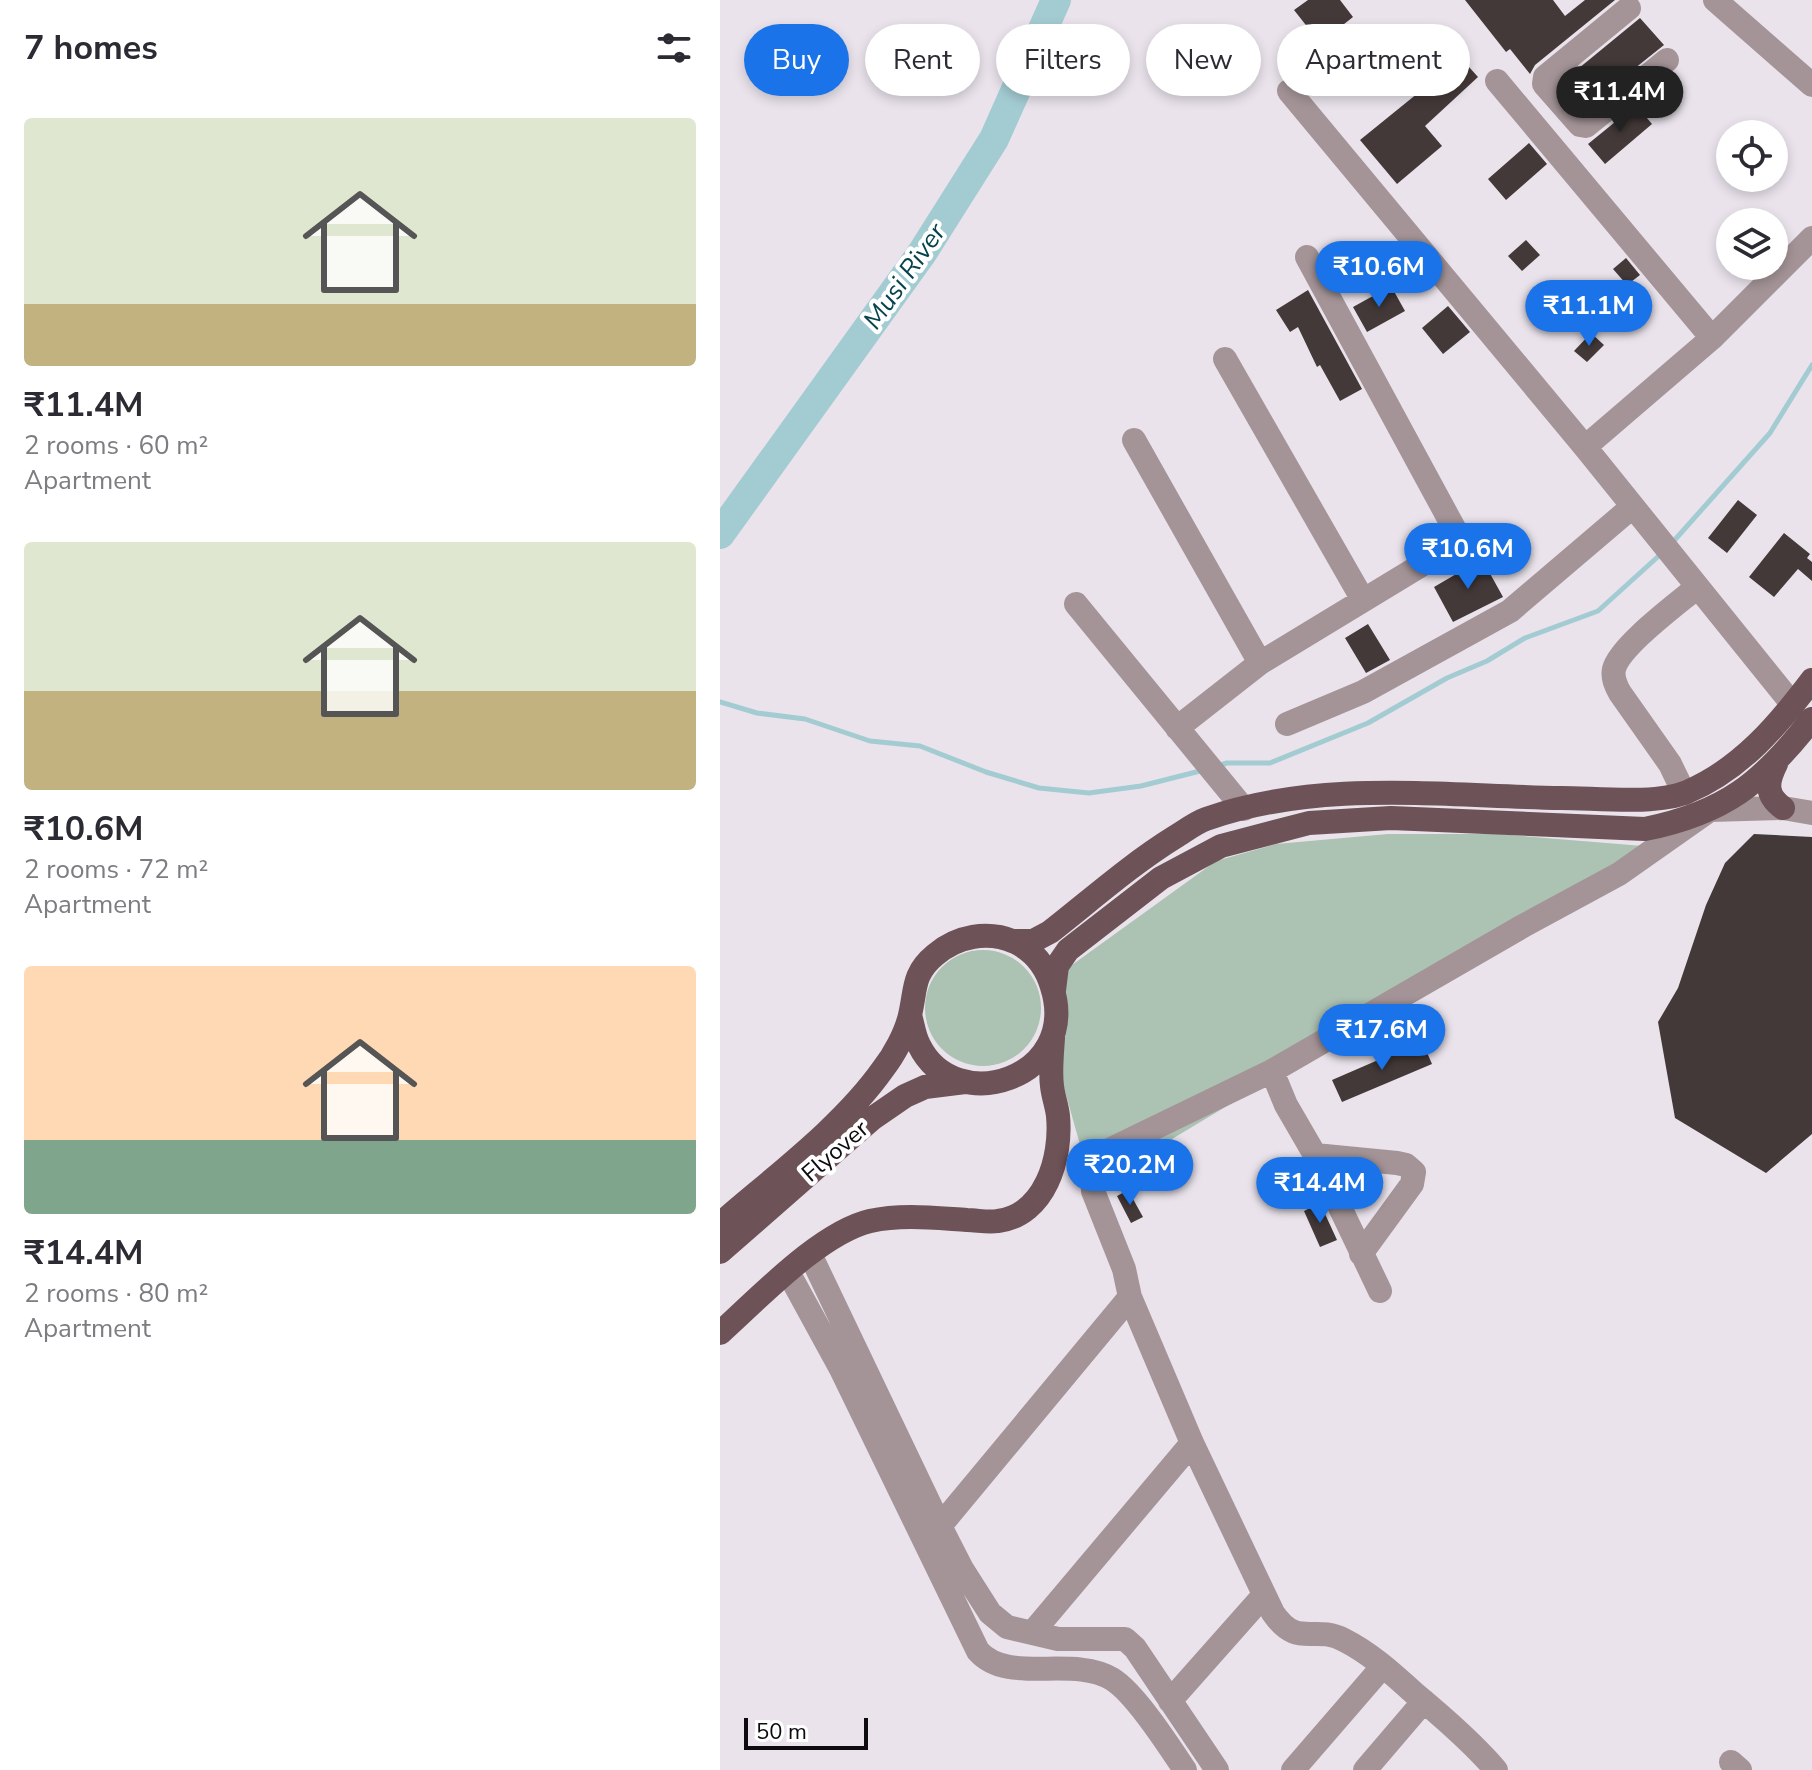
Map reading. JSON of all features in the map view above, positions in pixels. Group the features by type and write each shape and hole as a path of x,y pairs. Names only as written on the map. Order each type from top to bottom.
{"main road":[{"path":"1783,808 1773,801 1768,790 1769,778 1802,712 1812,680"},
{"path":"1053,1038 1031,1067 999,1082 967,1082 939,1070 919,1045 910,1015 912,993 920,973 933,956 971,936 1033,941 1050,932 1148,854 1204,819 1303,797 1373,791 1636,799 1684,793 1715,779 1774,728 1802,712"},
{"path":"1054,990 1057,966 1068,950 1161,878 1221,846 1309,823 1391,818 1645,829 1678,823 1710,810 1752,786 1781,755"},
{"path":"720,1333 788,1272 838,1234 869,1221 910,1216 998,1221 1020,1214 1039,1198 1050,1176 1057,1151 1058,1116 1051,1085 1053,1038 1058,1011 1046,968 1032,952 1013,941"},
{"name":"Flyover","path":"720,1252 866,1110 910,1015"},
{"path":"1014,1077 1031,1088 1058,1116"},
{"name":"Flyover","path":"720,1224 866,1110 925,1087 967,1082"}],"street":[{"path":"1715,0 1812,85"},
{"path":"1629,8 1544,79 1546,86 1574,119 1586,126 1667,60"},
{"path":"1497,81 1712,338"},
{"path":"1293,96 1585,447 1696,588 1802,712"},
{"path":"1547,141 1574,119"},
{"path":"1585,447 1712,338 1812,238"},
{"path":"1184,736 1260,663 1461,541 1307,257"},
{"path":"1225,359 1363,600"},
{"path":"1134,440 1260,663"},
{"path":"1287,724 1363,692 1510,611 1632,507"},
{"path":"1684,793 1670,764 1620,693 1613,671 1621,653 1696,588"},
{"path":"1076,604 1244,809"},
{"path":"1496,1770 1481,1752 1424,1701 1383,1666 1343,1639 1328,1635 1294,1634 1283,1628 1264,1595 1192,1443 1130,1297 1124,1269 1096,1201 1091,1168 1107,1151 1272,1071 1619,874 1710,810 1783,808 1812,813"},
{"path":"1272,1071 1286,1105 1315,1155 1380,1291"},
{"path":"1315,1155 1397,1163 1406,1165 1414,1172 1412,1184 1361,1254"},
{"path":"810,1254 940,1526 990,1613 1007,1627 1032,1633 1070,1640 1125,1639 1135,1648 1217,1770"},
{"path":"788,1272 841,1369 978,1651 987,1662 1003,1667 1067,1668 1114,1680 1154,1724 1185,1770"},
{"path":"940,1526 1130,1297"},
{"path":"1032,1633 1192,1443"},
{"path":"1170,1701 1264,1595"},
{"path":"1293,1770 1383,1666"},
{"path":"1365,1770 1424,1701"}],"green space":[{"path":"1388,834 1498,834 1643,846 1469,961 1092,1187 1057,1063 1065,970 1216,861 1276,844"},
{"path":"983,950 1005,955 1024,967 1036,986 1041,1008 1036,1030 1024,1049 1005,1061 983,1066 961,1061 942,1049 930,1030 925,1008 930,986 942,967 961,955"}],"building":[{"path":"1308,0 1340,0 1353,17 1344,24 1305,24 1294,10"},
{"path":"1465,0 1553,0 1565,16 1585,0 1615,0 1535,65 1530,74 1510,49 1506,52"},
{"path":"1640,18 1664,45 1585,108 1562,82"},
{"path":"1470,68 1478,77 1470,84"},
{"path":"1414,96 1457,96 1425,126 1442,146 1397,184 1360,140"},
{"path":"1636,105 1652,124 1605,164 1588,144"},
{"path":"1529,143 1547,164 1506,200 1488,179"},
{"path":"1526,240 1540,255 1522,271 1508,256"},
{"path":"1626,258 1640,275 1627,285 1613,269"},
{"path":"1391,286 1405,311 1367,332 1353,307"},
{"path":"1308,290 1362,389 1340,401 1320,365 1317,367 1298,327 1290,332 1276,310"},
{"path":"1448,306 1470,332 1443,354 1422,328"},
{"path":"1591,333 1604,345 1587,362 1574,351"},
{"path":"1738,500 1757,515 1727,553 1708,538"},
{"path":"1784,533 1810,554 1807,558 1812,562 1812,581 1798,569 1774,597 1749,577"},
{"path":"1482,559 1503,597 1453,622 1434,587"},
{"path":"1368,624 1390,660 1366,673 1345,638"},
{"path":"1754,834 1812,837 1812,1134 1766,1173 1675,1118 1658,1022 1678,988 1706,905 1725,863"},
{"path":"1422,1041 1432,1064 1342,1102 1332,1080"},
{"path":"1128,1190 1143,1217 1131,1223 1117,1196"},
{"path":"1320,1203 1337,1240 1320,1247 1304,1211"}],"waterway":[{"name":"Musi River","path":"720,534 922,253 994,139 1056,0"},
{"path":"1672,543 1770,433 1812,365"},
{"path":"1217,766 1227,763 1270,763 1368,723 1525,638 1598,611 1662,553"},
{"path":"720,702 757,713 805,719 870,741 920,746 986,772 1039,788 1089,793 1141,786 1204,770"}]}
